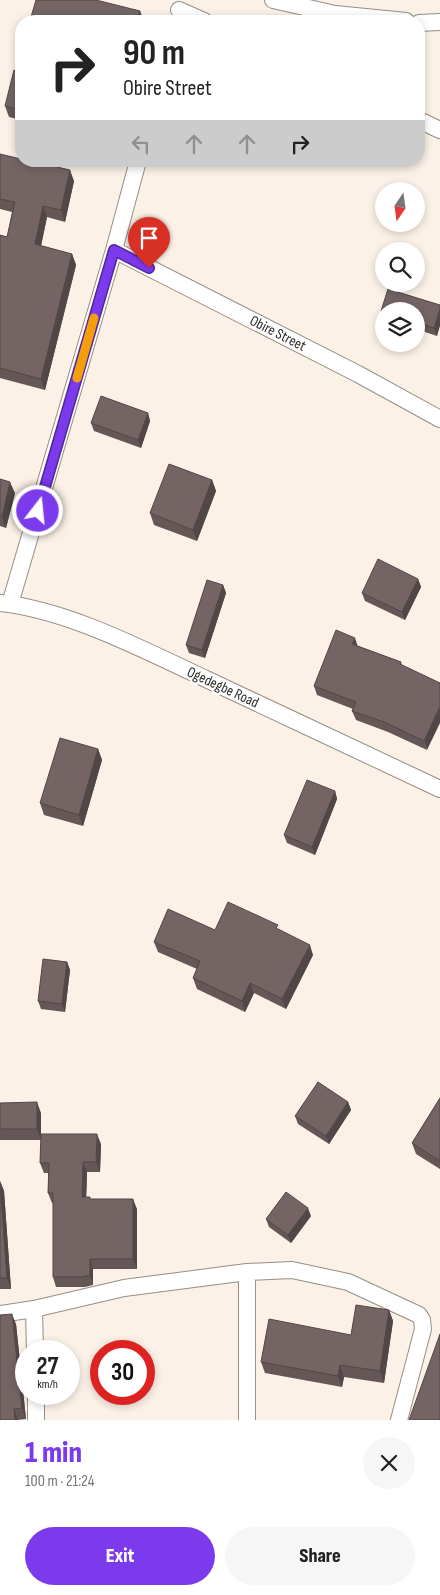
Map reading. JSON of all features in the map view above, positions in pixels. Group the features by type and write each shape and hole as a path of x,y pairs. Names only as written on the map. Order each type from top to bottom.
{"street":[{"path":"273,0 345,15"},
{"path":"178,10 190,15"},
{"path":"425,23 440,22"},
{"path":"425,123 440,130"},
{"path":"5,604 114,250 136,167"},
{"name":"Obire Street","path":"114,250 358,374 440,418"},
{"name":"Ogedegbe Road","path":"5,604 70,619 148,652 440,789"},
{"path":"0,1314 124,1288 247,1272 292,1270 348,1282 419,1315 422,1320 423,1329 399,1420"},
{"path":"247,1272 247,1420"},
{"path":"34,1308 35,1340"},
{"path":"36,1405 36,1420"}],"building":[{"path":"36,0 96,0 140,11 139,15 32,15"},
{"path":"15,70 15,108 5,106"},
{"path":"0,154 15,158 15,167 57,167 70,170 61,210 43,206 35,244 72,254 41,379 0,368 0,235 7,237 15,202 0,199"},
{"path":"387,292 398,292 440,305 440,309 434,328 425,325 425,302 384,302"},
{"path":"101,396 148,413 138,440 91,423"},
{"path":"169,464 212,480 193,530 150,513"},
{"path":"0,479 10,482 2,517 0,516"},
{"path":"378,559 418,579 402,612 362,593"},
{"path":"207,580 223,585 202,650 186,645"},
{"path":"336,630 355,638 352,644 401,662 400,664 440,683 440,706 424,741 384,722 352,711 356,702 314,686"},
{"path":"60,738 98,749 79,815 40,803"},
{"path":"307,780 335,791 312,847 284,835"},
{"path":"228,902 278,925 276,928 310,945 282,999 250,983 242,1001 193,978 200,961 154,942 168,909 215,930"},
{"path":"43,959 67,962 62,1004 38,1001"},
{"path":"318,1082 348,1102 326,1136 295,1116"},
{"path":"440,1098 440,1161 412,1143"},
{"path":"37,1102 37,1129 0,1129 0,1103"},
{"path":"41,1134 97,1134 96,1162 83,1162 82,1197 90,1197 90,1199 133,1199 133,1259 90,1259 90,1275 82,1277 53,1277 53,1193 48,1193 49,1163 40,1163"},
{"path":"0,1183 7,1278 0,1278"},
{"path":"286,1192 308,1208 288,1235 266,1219"},
{"path":"356,1305 389,1310 380,1371 340,1365 338,1376 261,1362 269,1319 351,1335"},
{"path":"12,1314 15,1342 15,1405 22,1405 22,1408 14,1409 15,1420 0,1420 0,1315"},
{"path":"440,1334 440,1420 409,1420"}],"slow traffic":[{"path":"77,378 94,318"}],"route":[{"path":"38,511 114,250 149,268"}]}
